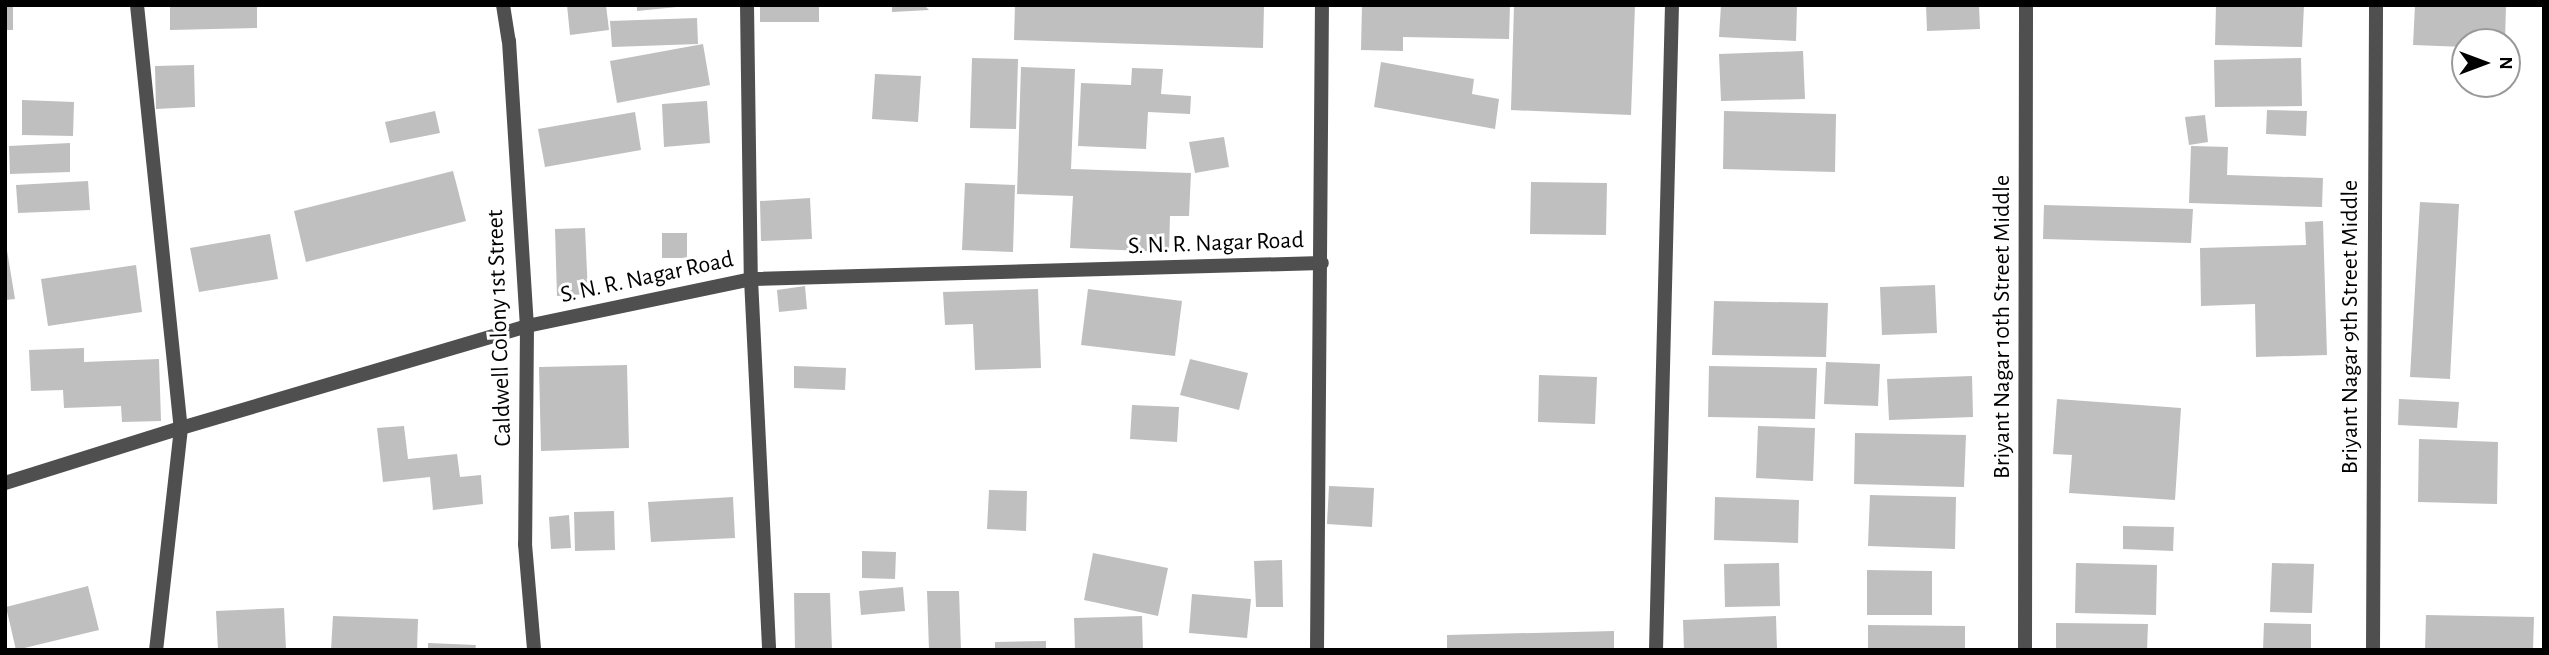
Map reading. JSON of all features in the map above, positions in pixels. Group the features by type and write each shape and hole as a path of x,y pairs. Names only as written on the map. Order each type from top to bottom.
{"street":[{"path":"137,5 181,428 156,650"},
{"name":"Caldwell Colony 1st Street","path":"503,5 509,41 527,326 525,544 534,650"},
{"path":"747,5 751,279 769,650"},
{"path":"1317,650 1322,5"},
{"path":"1656,650 1672,5"},
{"name":"Briyant Nagar 10th Street Middle","path":"2025,650 2026,5"},
{"name":"Briyant Nagar 9th Street Middle","path":"2373,650 2376,5"},
{"name":"S. N. R. Nagar Road","path":"5,483 527,326 751,279 1322,263"}],"building":[{"path":"5,5 13,5 13,30 5,30"},
{"path":"170,5 257,5 257,28 170,30"},
{"path":"567,5 606,5 609,30 570,35"},
{"path":"637,5 677,5 677,7 637,11"},
{"path":"760,5 819,5 819,22 760,22"},
{"path":"892,5 924,5 929,10 892,12"},
{"path":"1015,5 1264,5 1263,48 1014,40"},
{"path":"1362,5 1510,5 1509,39 1403,37 1403,51 1361,50"},
{"path":"1514,5 1635,5 1631,115 1511,110"},
{"path":"1721,5 1797,5 1796,41 1719,37"},
{"path":"1926,5 1979,5 1980,29 1927,31"},
{"path":"2216,5 2304,5 2302,47 2215,45"},
{"path":"2415,5 2506,5 2505,28 2451,28 2451,46 2413,45"},
{"path":"697,18 698,44 612,47 610,21"},
{"path":"703,44 710,85 617,103 610,61"},
{"path":"1803,51 1805,99 1721,101 1719,54"},
{"path":"972,58 1018,59 1016,129 970,128"},
{"path":"2301,58 2302,106 2215,107 2214,60"},
{"path":"1381,62 1474,79 1472,94 1499,99 1495,129 1374,107"},
{"path":"194,65 195,107 156,109 155,66"},
{"path":"1021,67 1075,69 1071,169 1191,173 1189,216 1170,216 1169,252 1070,248 1073,196 1017,194"},
{"path":"1132,68 1163,69 1161,94 1191,96 1190,114 1148,112 1146,149 1078,146 1081,83 1131,85"},
{"path":"875,74 921,76 918,122 872,119"},
{"path":"22,100 74,102 73,136 22,135"},
{"path":"707,101 710,143 664,147 662,104"},
{"path":"2267,110 2307,111 2306,136 2266,134"},
{"path":"435,111 440,133 390,143 385,122"},
{"path":"1724,111 1836,114 1835,172 1723,169"},
{"path":"635,112 641,150 545,167 538,129"},
{"path":"2205,115 2208,142 2189,145 2185,117"},
{"path":"1224,137 1229,167 1195,173 1189,142"},
{"path":"70,143 70,172 10,174 9,146"},
{"path":"2191,146 2228,147 2227,175 2323,178 2322,207 2189,203"},
{"path":"453,171 466,221 306,262 294,211"},
{"path":"88,181 90,210 18,213 16,185"},
{"path":"1531,182 1607,183 1606,235 1530,234"},
{"path":"965,183 1015,185 1013,252 962,250"},
{"path":"810,198 812,239 761,241 760,201"},
{"path":"2420,202 2459,204 2450,379 2410,377"},
{"path":"2044,205 2193,209 2191,243 2043,239"},
{"path":"2323,221 2327,355 2256,357 2255,304 2201,306 2200,248 2306,245 2305,222"},
{"path":"585,228 588,294 557,296 555,229"},
{"path":"662,233 687,233 687,258 662,258"},
{"path":"270,234 278,279 199,292 190,248"},
{"path":"5,238 15,299 5,300"},
{"path":"136,265 142,312 48,326 41,279"},
{"path":"1935,285 1937,333 1882,335 1880,287"},
{"path":"805,286 807,309 779,312 777,290"},
{"path":"1038,289 1041,368 975,370 973,324 945,325 943,292"},
{"path":"1088,289 1182,301 1175,356 1081,345"},
{"path":"1714,301 1828,303 1826,357 1712,355"},
{"path":"84,348 84,362 159,359 161,421 122,422 121,406 64,408 63,390 31,391 29,350"},
{"path":"1190,359 1248,373 1239,410 1180,395"},
{"path":"1826,362 1880,364 1878,406 1824,404"},
{"path":"627,365 629,448 541,451 539,367"},
{"path":"794,366 846,368 845,390 794,388"},
{"path":"1709,366 1817,368 1815,419 1708,417"},
{"path":"1539,375 1597,377 1595,424 1538,422"},
{"path":"1972,376 1973,417 1889,420 1887,379"},
{"path":"2057,399 2181,408 2175,500 2069,493 2072,455 2053,454"},
{"path":"2399,399 2459,402 2457,428 2398,425"},
{"path":"1132,405 1179,407 1177,442 1130,439"},
{"path":"404,426 408,459 457,454 460,477 481,475 483,504 433,510 430,477 383,482 377,428"},
{"path":"1758,426 1815,428 1813,481 1756,478"},
{"path":"1855,433 1966,435 1964,487 1854,484"},
{"path":"2419,439 2498,442 2497,504 2418,502"},
{"path":"1329,486 1374,488 1372,527 1327,524"},
{"path":"989,490 1027,491 1026,531 987,529"},
{"path":"1870,495 1956,497 1955,549 1868,546"},
{"path":"733,497 735,538 651,542 648,502"},
{"path":"1715,497 1799,500 1798,543 1714,540"},
{"path":"614,511 615,550 575,551 574,512"},
{"path":"569,515 571,548 551,549 549,517"},
{"path":"2123,526 2174,527 2173,551 2123,549"},
{"path":"862,551 896,552 895,579 862,578"},
{"path":"1093,553 1168,568 1158,616 1084,600"},
{"path":"1282,560 1283,607 1256,607 1254,561"},
{"path":"1779,563 1780,606 1725,607 1724,564"},
{"path":"2076,563 2157,565 2156,615 2075,613"},
{"path":"2272,563 2314,564 2312,613 2270,612"},
{"path":"1867,570 1932,571 1932,615 1867,615"},
{"path":"88,586 99,630 16,650 6,607"},
{"path":"903,587 905,611 861,615 859,591"},
{"path":"927,591 959,591 961,650 929,650"},
{"path":"794,593 830,593 832,650 795,650"},
{"path":"1192,594 1251,599 1247,638 1189,633"},
{"path":"284,608 286,650 218,650 216,611"},
{"path":"2426,615 2534,617 2533,650 2425,650"},
{"path":"333,616 418,619 417,650 331,650"},
{"path":"1142,616 1143,650 1075,650 1074,618"},
{"path":"1776,616 1777,650 1684,650 1683,620"},
{"path":"2056,623 2148,624 2147,650 2056,650"},
{"path":"2264,623 2311,624 2311,650 2263,650"},
{"path":"1868,625 1965,626 1965,650 1868,650"},
{"path":"1614,631 1614,650 1447,650 1447,635"},
{"path":"1046,641 1046,650 995,650 995,642"},
{"path":"428,643 476,645 475,650 428,650"}]}
